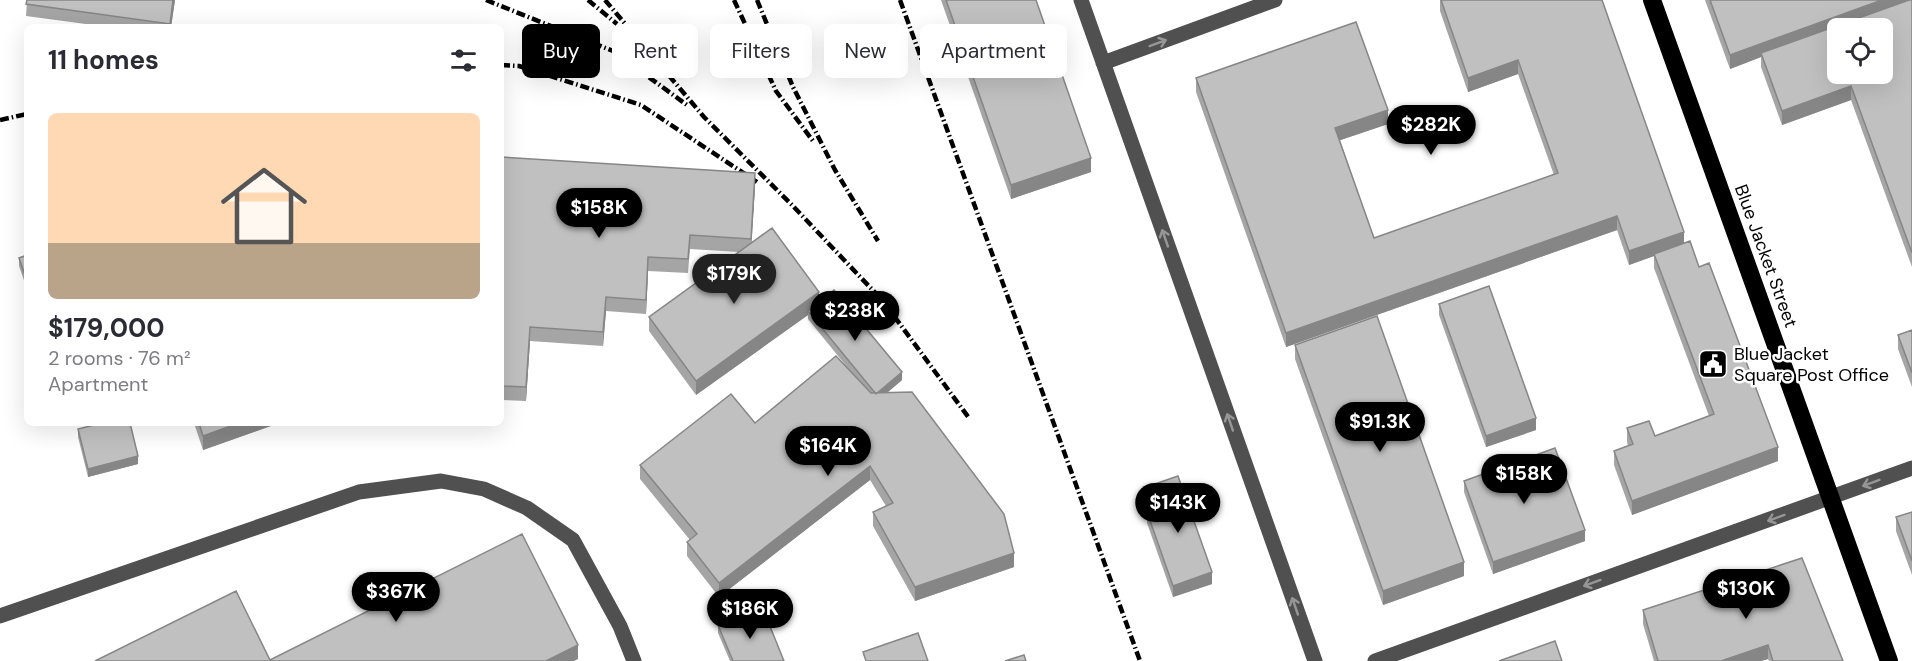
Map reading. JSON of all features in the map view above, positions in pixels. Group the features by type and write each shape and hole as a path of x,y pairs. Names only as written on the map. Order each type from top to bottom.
{"highway":[{"name":"Blue Jacket Street","path":"1652,0 1889,661"}],"lane":[{"path":"1081,0 1315,661"},
{"path":"1103,63 1275,0"},
{"path":"1375,661 1912,468"},
{"path":"0,616 359,492 441,481 484,489 527,508 573,540 620,626 634,661"}],"building":[{"path":"27,0 173,0 170,24 26,4"},
{"path":"946,0 1036,0 1044,24 954,24"},
{"path":"1441,0 1602,0 1684,232 1629,251 1617,216 1286,333 1196,78 1356,22 1388,110 1335,128 1374,238 1558,173 1518,60 1468,78"},
{"path":"1710,0 1882,0 1827,18 1730,55"},
{"path":"1912,0 1912,253 1851,86 1782,111 1761,53 1827,29 1827,84 1893,84 1893,18 1859,18"},
{"path":"973,78 1063,78 1091,158 1011,185"},
{"path":"504,157 755,173 751,239 690,235 688,259 648,257 646,300 606,297 603,332 530,327 526,387 504,386"},
{"path":"772,228 819,292 696,381 649,317"},
{"path":"1690,241 1699,267 1709,263 1778,447 1632,501 1614,451 1633,444 1627,428 1649,421 1655,436 1714,414 1654,254"},
{"path":"24,256 24,272 19,258"},
{"path":"1489,286 1536,418 1486,436 1439,304"},
{"path":"834,290 902,372 876,394 808,311"},
{"path":"1377,316 1464,562 1383,591 1295,345"},
{"path":"1912,330 1912,373 1898,335"},
{"path":"836,356 871,393 912,392 1004,514 1014,553 915,587 873,512 893,503 870,466 719,583 687,542 697,534 640,465 731,394 755,423"},
{"path":"90,426 131,426 138,456 88,469 78,429"},
{"path":"200,426 231,426 203,436"},
{"path":"1555,448 1585,530 1493,562 1464,481"},
{"path":"1178,476 1212,572 1173,586 1147,512 1160,507 1152,485"},
{"path":"1912,512 1912,561 1896,517"},
{"path":"522,534 578,645 546,661 95,661 236,591 270,660"},
{"path":"1802,558 1843,661 1773,661 1768,645 1721,661 1658,661 1643,610"},
{"path":"737,617 767,619 784,661 733,661 718,625"},
{"path":"918,633 928,661 866,661 863,652"},
{"path":"1555,641 1562,661 1499,661"},
{"path":"1024,655 1026,661 1005,661"}],"railway":[{"path":"486,0 613,51 687,105"},
{"path":"588,0 617,24"},
{"path":"605,0 704,117 883,301 969,418"},
{"path":"734,0 776,91 813,141"},
{"path":"757,0 793,87 835,170 878,241"},
{"path":"900,0 1140,661"},
{"path":"504,65 519,66 641,105 757,182"},
{"path":"0,120 24,115"}],"place":[{"name":"Blue Jacket Square Post Office","path":"1713,364"}]}
